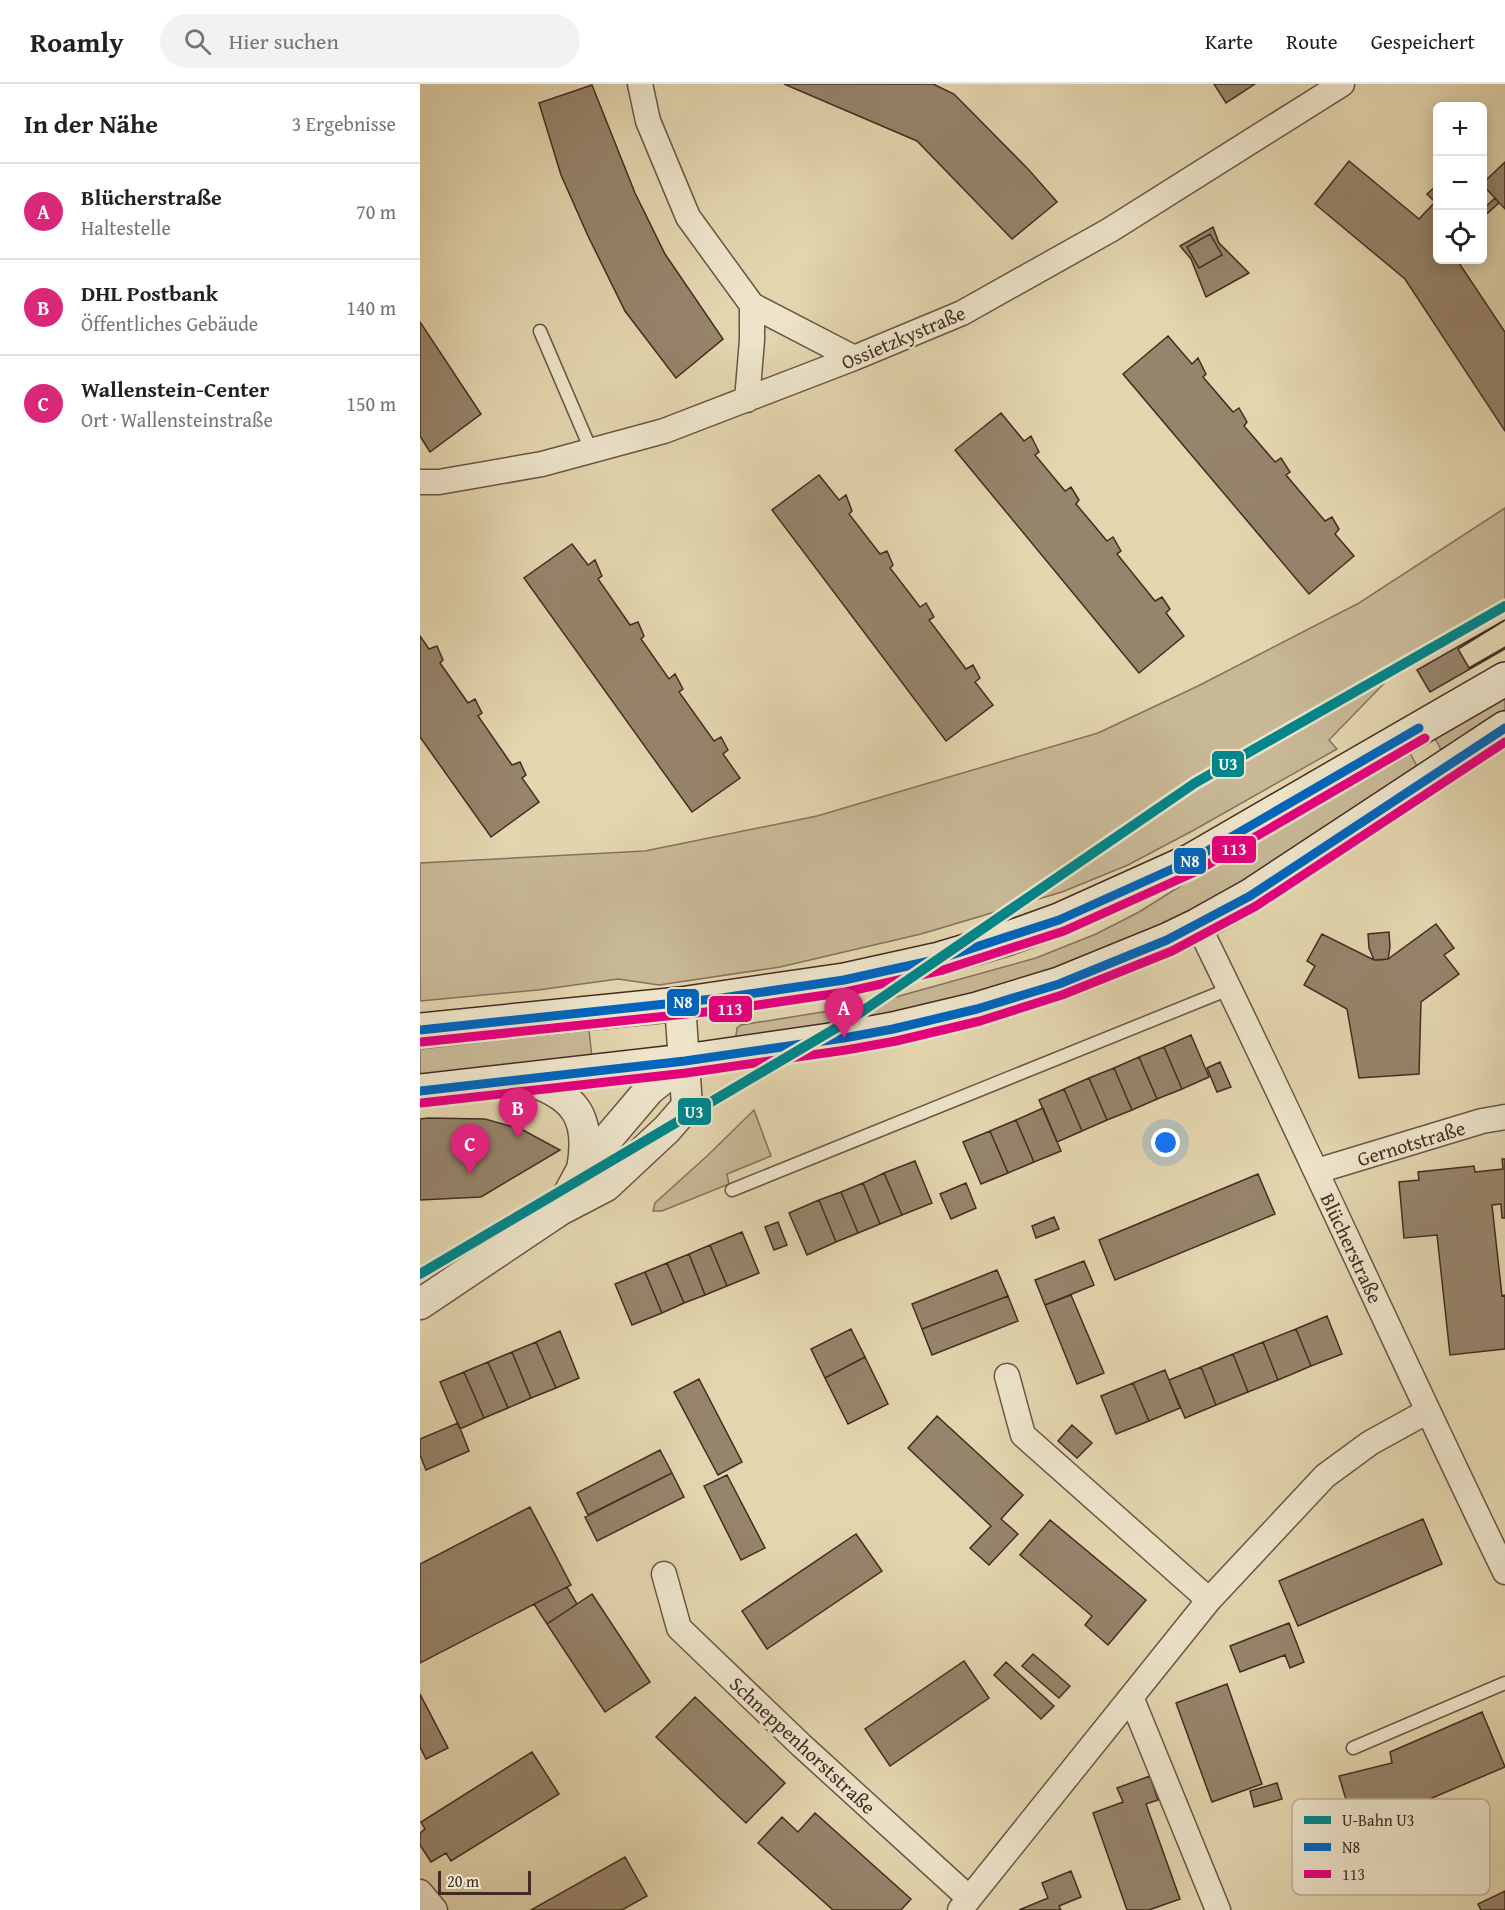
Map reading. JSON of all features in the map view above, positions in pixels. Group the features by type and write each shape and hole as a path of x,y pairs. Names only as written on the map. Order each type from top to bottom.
{"main road":[{"path":"420,1030 680,1004 844,980 939,959 1059,920 1190,861 1505,679"},
{"path":"420,1091 685,1061 844,1038 977,1009 1059,984 1198,925 1250,896 1505,728"}],"street":[{"path":"640,84 648,121 688,217 752,306 854,358"},
{"name":"Ossietzkystraße","path":"420,482 439,482 510,471 664,431 854,358 962,313 1110,230 1342,84"},
{"path":"747,400 752,340 752,306"},
{"name":"Blücherstraße","path":"1198,925 1317,1171 1505,1572"},
{"path":"420,1304 560,1210 606,1186 667,1129 687,1106 680,1004"},
{"path":"560,1210 582,1169 649,1090 685,1061"},
{"path":"524,1079 544,1085 560,1094 581,1118 584,1145 582,1169"},
{"name":"Gernotstraße","path":"1317,1171 1482,1121 1505,1117"},
{"path":"1007,1376 1023,1435 1209,1600"},
{"name":"Schneppenhorststraße","path":"664,1574 679,1628 964,1904 1209,1600 1325,1476 1370,1443 1428,1411"},
{"path":"1131,1697 1218,1910"},
{"path":"420,1892 435,1910"}],"lane":[{"path":"540,332 591,450"},
{"path":"732,1190 1229,989"},
{"path":"1353,1748 1505,1683"}],"shaded area":[{"path":"1505,508 1505,603 1398,669 1329,740 1337,749 1128,865 1062,892 921,934 780,967 659,985 618,979 538,990 420,1001 420,863 645,851 817,816 1098,733 1198,686 1359,603"},
{"path":"1505,697 1505,709 1442,752 1435,738"},
{"path":"1410,753 1418,768 1242,883 1171,922 1038,978 938,1006 739,1039 736,1036 737,1028 741,1025 867,1005 1036,958 1096,934 1139,912"},
{"path":"589,1030 592,1058 420,1077 420,1049"},
{"path":"754,1110 771,1156 727,1174 729,1184 662,1211 653,1211 655,1203"}],"building":[{"path":"784,84 933,84 954,94 1057,202 1012,239 917,141"},
{"path":"1214,84 1255,84 1226,103"},
{"path":"592,85 635,193 665,254 723,339 676,378 625,311 561,175 539,103"},
{"path":"1349,161 1419,219 1433,204 1433,264 1460,264 1505,332 1505,431 1405,279 1315,204"},
{"path":"1505,162 1505,209 1487,189 1487,179"},
{"path":"1433,189 1433,200 1427,194"},
{"path":"1495,198 1499,203 1487,214 1487,205"},
{"path":"1213,227 1219,243 1249,273 1206,297 1191,259 1180,246"},
{"path":"1210,234 1222,255 1199,268 1187,247"},
{"path":"420,322 481,414 430,452 420,436"},
{"path":"1168,336 1192,364 1198,358 1206,374 1203,377 1233,412 1239,408 1247,422 1244,426 1275,462 1281,458 1290,472 1286,475 1325,521 1332,517 1339,529 1335,534 1354,556 1309,594 1123,374"},
{"path":"1001,413 1024,441 1031,436 1039,452 1035,455 1065,491 1071,487 1079,500 1076,504 1107,541 1113,537 1121,551 1117,554 1155,601 1162,597 1170,609 1166,613 1184,636 1139,673 955,450"},
{"path":"819,475 839,500 846,495 852,511 849,514 880,554 887,551 893,565 890,568 920,607 926,603 934,617 929,620 966,669 973,665 980,678 975,682 993,705 946,741 772,510"},
{"path":"572,544 588,565 595,560 602,576 598,579 630,625 638,622 644,636 641,639 669,679 675,674 683,689 679,692 714,741 721,737 728,750 723,754 740,778 692,812 524,578"},
{"path":"1505,620 1458,649 1469,668 1505,647 1505,649 1430,692 1417,670"},
{"path":"420,636 429,649 437,646 443,660 440,663 468,703 475,699 482,713 478,716 512,765 520,762 526,775 522,778 539,802 491,837 420,737"},
{"path":"1436,924 1454,948 1444,955 1459,974 1421,1002 1419,1074 1359,1078 1347,1009 1304,985 1315,966 1307,961 1322,934 1374,960 1380,960 1388,959"},
{"path":"1389,932 1388,959 1374,960 1369,948 1368,934"},
{"path":"1191,1035 1209,1077 1182,1089 1164,1047"},
{"path":"1164,1047 1182,1089 1157,1099 1139,1057"},
{"path":"1139,1057 1157,1099 1132,1110 1114,1068"},
{"path":"1220,1062 1231,1087 1217,1092 1207,1068"},
{"path":"1114,1068 1132,1110 1107,1120 1089,1078"},
{"path":"1089,1078 1107,1120 1082,1131 1064,1089"},
{"path":"1064,1089 1082,1131 1057,1142 1039,1100"},
{"path":"1043,1108 1061,1151 1034,1162 1016,1120"},
{"path":"420,1119 485,1119 521,1129 560,1150 481,1197 420,1200"},
{"path":"1016,1120 1034,1162 1008,1173 990,1131"},
{"path":"990,1131 1008,1173 981,1184 963,1142"},
{"path":"1502,1159 1505,1159 1505,1218 1502,1218 1501,1204 1492,1205 1502,1296 1505,1295 1505,1349 1450,1355 1437,1235 1404,1238 1399,1182 1419,1180 1418,1172 1474,1166 1475,1172 1503,1169"},
{"path":"915,1161 932,1203 902,1215 884,1173"},
{"path":"884,1173 902,1215 880,1224 863,1183"},
{"path":"1258,1174 1275,1214 1115,1280 1099,1240"},
{"path":"863,1183 880,1224 858,1233 841,1192"},
{"path":"966,1183 976,1208 951,1219 940,1194"},
{"path":"841,1192 858,1233 836,1242 819,1200"},
{"path":"819,1200 836,1242 807,1255 789,1213"},
{"path":"1054,1217 1059,1229 1036,1238 1032,1226"},
{"path":"778,1222 787,1245 774,1250 765,1227"},
{"path":"742,1232 759,1273 727,1286 710,1245"},
{"path":"710,1245 727,1286 705,1295 689,1254"},
{"path":"689,1254 705,1295 684,1303 667,1263"},
{"path":"1084,1261 1094,1285 1045,1305 1035,1280"},
{"path":"667,1263 684,1303 662,1313 645,1272"},
{"path":"997,1270 1008,1296 922,1329 912,1304"},
{"path":"645,1272 662,1313 632,1325 615,1284"},
{"path":"1071,1295 1104,1373 1077,1384 1045,1305"},
{"path":"1008,1296 1018,1321 932,1355 922,1329"},
{"path":"1327,1316 1342,1354 1311,1366 1296,1329"},
{"path":"851,1329 865,1357 825,1378 811,1349"},
{"path":"1296,1329 1311,1366 1278,1380 1263,1342"},
{"path":"560,1331 579,1378 556,1388 536,1342"},
{"path":"536,1342 556,1388 531,1398 512,1352"},
{"path":"1263,1342 1278,1380 1248,1392 1233,1354"},
{"path":"512,1352 531,1398 508,1408 488,1362"},
{"path":"1233,1354 1248,1392 1216,1405 1201,1367"},
{"path":"865,1357 888,1404 848,1424 825,1378"},
{"path":"488,1362 508,1408 484,1418 464,1372"},
{"path":"1201,1367 1216,1405 1185,1418 1169,1380"},
{"path":"1165,1370 1180,1408 1149,1421 1133,1383"},
{"path":"464,1372 484,1418 460,1429 440,1382"},
{"path":"699,1379 742,1462 718,1475 674,1392"},
{"path":"1133,1383 1149,1421 1116,1434 1101,1396"},
{"path":"937,1416 1023,1495 1001,1519 1018,1534 989,1565 970,1548 991,1526 908,1448"},
{"path":"458,1423 469,1451 426,1470 420,1455 420,1439"},
{"path":"1072,1425 1092,1443 1077,1458 1058,1441"},
{"path":"660,1450 672,1473 588,1515 577,1493"},
{"path":"672,1473 684,1497 597,1541 585,1517"},
{"path":"727,1475 765,1548 741,1560 704,1486"},
{"path":"530,1507 571,1585 420,1663 420,1564"},
{"path":"1423,1519 1442,1564 1298,1626 1279,1581"},
{"path":"1050,1520 1146,1600 1108,1645 1085,1625 1092,1616 1020,1555"},
{"path":"856,1534 882,1571 767,1649 742,1611"},
{"path":"567,1587 577,1604 547,1624 534,1604"},
{"path":"592,1594 650,1682 605,1712 547,1624"},
{"path":"1289,1623 1304,1662 1290,1668 1285,1655 1240,1672 1230,1646"},
{"path":"1033,1654 1070,1686 1059,1698 1022,1666"},
{"path":"964,1661 989,1698 890,1766 865,1729"},
{"path":"1006,1662 1054,1706 1041,1719 994,1675"},
{"path":"1227,1684 1262,1784 1212,1802 1176,1703"},
{"path":"420,1694 448,1748 426,1759 420,1747"},
{"path":"695,1697 785,1783 746,1823 656,1737"},
{"path":"1482,1712 1505,1767 1432,1799 1346,1799 1339,1776 1392,1763 1390,1752"},
{"path":"532,1752 559,1794 451,1861 446,1853 431,1862 420,1845 420,1833 425,1829 421,1822"},
{"path":"1150,1776 1158,1800 1146,1804 1180,1899 1149,1910 1127,1910 1093,1813 1123,1802 1117,1788"},
{"path":"1277,1783 1282,1799 1254,1807 1250,1791"},
{"path":"815,1813 911,1899 901,1910 833,1910 758,1843 782,1817 798,1832"},
{"path":"625,1857 647,1896 622,1910 531,1910"},
{"path":"1071,1871 1081,1897 1059,1906 1061,1910 1019,1910 1048,1898 1042,1883"},
{"path":"1505,1891 1505,1910 1481,1910 1478,1904"}],"metro line":[{"name":"U3","path":"420,1274 848,1021 1195,783 1505,606"}],"transit line":[{"name":"N8","path":"420,1030 722,998 844,980 939,959 1059,920 1190,861 1419,728"},
{"name":"N8","path":"420,1091 685,1061 844,1038 977,1009 1059,984 1167,940 1250,896 1505,728"},
{"name":"113","path":"421,1042 724,1010 846,992 943,970 1064,931 1195,872 1425,738"},
{"name":"113","path":"421,1103 686,1073 846,1050 980,1021 1062,995 1172,951 1256,906 1505,742"}],"place":[{"name":"Blücherstraße","path":"844,1038"},
{"name":"DHL Postbank","path":"518,1138"},
{"name":"Wallenstein-Center","path":"470,1174"}]}
